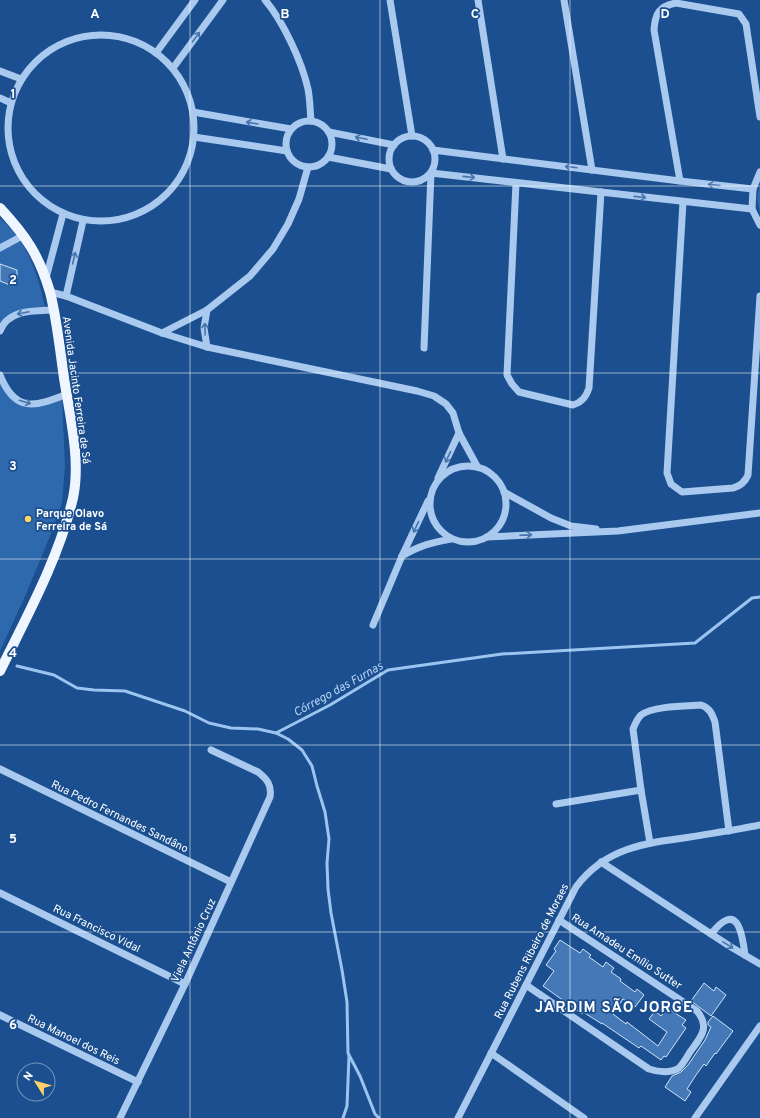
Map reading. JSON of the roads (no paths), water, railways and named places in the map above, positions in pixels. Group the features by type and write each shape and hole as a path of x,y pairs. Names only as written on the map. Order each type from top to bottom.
{"main road":[{"name":"Avenida Jacinto Ferreira de Sá","path":"0,208 24,236 32,248 46,278 54,310 67,394 76,467 73,498 59,545 0,671"}],"street":[{"path":"156,53 196,0"},
{"path":"173,68 223,0"},
{"path":"265,0 284,28 297,58 308,89 310,121"},
{"path":"390,0 412,136"},
{"path":"478,0 503,159"},
{"path":"564,0 592,170"},
{"path":"680,181 654,30 655,20 659,11 666,5 676,3 739,14 746,24 760,118"},
{"path":"90,35 118,36 144,45 173,68 186,89 193,112 194,137 192,150 182,174 175,185 157,203 146,210 122,220 102,222 83,220 63,214 48,206 35,196 24,183 16,169 10,153 7,136 11,103 21,79 39,58 51,49 63,43 90,35"},
{"path":"0,71 21,79"},
{"path":"0,98 11,103"},
{"path":"193,112 291,130"},
{"path":"303,121 310,121 318,122 324,126 332,138 332,145 328,157 323,162 316,166 308,167 296,163 290,158 287,152 286,144 287,136 296,124 303,121"},
{"path":"329,132 394,145"},
{"path":"390,169 389,157 394,145 399,140 412,136 419,137 425,140 433,150 435,162 431,173 424,348"},
{"path":"194,137 287,152"},
{"path":"433,150 753,189"},
{"path":"328,157 390,169 400,179 413,183 426,178 431,173"},
{"path":"162,333 207,310 250,276 273,249 288,224 299,199 308,167"},
{"path":"760,172 753,189 752,209 760,225"},
{"path":"431,173 752,209"},
{"path":"516,183 507,375 519,392 573,405 585,398 589,388 601,192"},
{"path":"683,202 667,473 671,484 682,492 733,488 740,486 748,475 760,296"},
{"path":"46,278 63,214"},
{"path":"66,296 83,220"},
{"path":"0,248 24,236"},
{"path":"50,292 66,296 162,333 208,347 434,396 446,404 453,413 459,433 477,466"},
{"path":"0,331 5,321 23,312 54,310"},
{"path":"207,310 204,328 208,347"},
{"path":"0,375 6,387 14,397 23,403 35,405 43,404 67,394"},
{"path":"373,625 402,556 459,433"},
{"path":"437,480 452,469 464,465 477,466 489,471 498,480 504,492 506,504 504,517 497,528 487,537"},
{"path":"504,492 551,518 572,526 618,531"},
{"path":"429,498 429,511 441,532 451,539 463,542 476,541 487,537 618,531 760,513"},
{"path":"402,556 417,547 451,539"},
{"path":"650,843 641,790 634,729 635,723 639,716 652,710 701,705 710,711 715,722 729,831"},
{"name":"Viela Antônio Cruz","path":"120,1118 184,984 270,797 271,791 269,783 258,772 211,750"},
{"name":"Rua Pedro Fernandes Sandâno","path":"0,769 231,882"},
{"path":"556,804 641,790"},
{"name":"Rua Rubens Ribeiro de Moraes","path":"458,1118 576,887 588,872 601,862 629,848 650,843 760,825"},
{"path":"601,862 711,934 760,964"},
{"name":"Rua Francisco Vidal","path":"0,893 184,984"},
{"path":"711,934 724,921 730,919 734,921 740,929 745,955"},
{"name":"Rua Amadeu Emílio Sutter","path":"526,985 649,1069 658,1072 666,1072 680,1067 702,1034 704,1022 697,1011 559,920"},
{"name":"Rua Manoel dos Reis","path":"0,1015 138,1082"},
{"path":"696,1118 760,1026"},
{"path":"491,1053 584,1118"}],"waterway":[{"name":"Córrego das Furnas","path":"276,733 330,705 388,670 502,654 695,643 752,598 760,597"},
{"path":"17,666 54,675 77,688 125,691 185,711 209,723 231,728 258,729 276,733 288,739 302,750 312,766 325,812 329,839 327,863 328,889 347,1002 348,1053 360,1076 375,1114 379,1118"},
{"path":"343,1118 347,1106 349,1056"}],"place":[{"name":"Parque Olavo Ferreira de Sá","path":"28,519"}],"district":[{"name":"JARDIM SÃO JORGE","path":"614,1007"}]}
